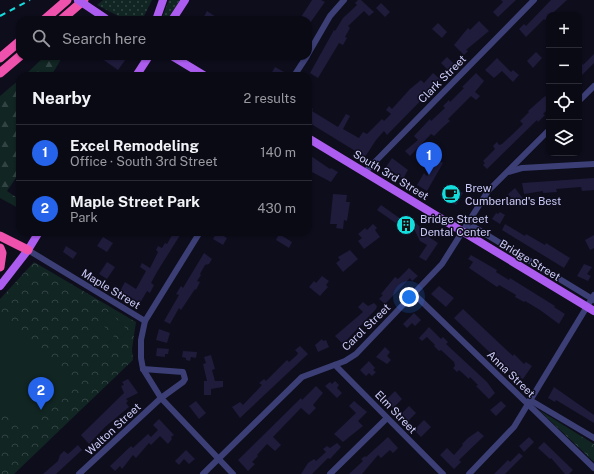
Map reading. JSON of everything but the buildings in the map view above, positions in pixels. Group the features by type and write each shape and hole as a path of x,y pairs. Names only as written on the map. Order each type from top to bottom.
{"highway":[{"path":"49,16 67,0"},
{"path":"66,16 84,0"},
{"path":"0,58 16,44"},
{"path":"0,73 16,59"},
{"path":"0,236 28,250"},
{"path":"0,248 2,254 0,267"}],"main road":[{"path":"78,0 102,16"},
{"path":"157,16 163,0"},
{"path":"175,16 185,0"},
{"path":"139,72 146,60"},
{"path":"179,60 198,72"},
{"name":"South 3rd Street","path":"312,140 462,232"},
{"name":"Bridge Street","path":"462,232 591,309"},
{"path":"0,286 28,250 37,236"}],"street":[{"path":"312,47 330,16 344,0"},
{"name":"Clark Street","path":"365,172 534,0"},
{"path":"296,72 304,60"},
{"path":"582,98 594,86"},
{"name":"Carol Street","path":"203,474 302,377 335,365 356,354 442,264 488,190 546,133"},
{"path":"507,172 522,168 594,164"},
{"name":"Bridge Street","path":"462,232 474,228 593,298"},
{"path":"145,321 198,236"},
{"name":"Maple Street","path":"28,250 145,321 140,346 143,369 161,398 233,474"},
{"name":"Anna Street","path":"414,294 529,402 594,468"},
{"path":"470,474 506,438 591,309 593,298"},
{"name":"Elm Street","path":"335,365 443,474"},
{"name":"Walton Street","path":"79,474 161,398 185,379 183,372 143,369"},
{"name":"Anna Street","path":"529,402 594,438"},
{"path":"330,474 387,418"}],"green space":[{"path":"103,0 152,0 144,16 118,16 97,5"},
{"path":"169,0 180,0 170,16 163,16"},
{"path":"41,60 61,60 53,72 28,72"},
{"path":"16,82 16,178 7,191 16,197 16,207 0,198 0,96"},
{"path":"34,262 136,322 132,349 133,360 14,474 0,474 0,299"},
{"path":"110,312 128,331 120,338 102,319"},
{"path":"4,314 73,386 23,433 0,408 0,317"},
{"path":"100,322 114,337 108,344 93,329"},
{"path":"539,410 594,444 594,462"}],"railway":[{"path":"0,16 30,0"}],"place":[{"name":"Excel Remodeling","path":"429,175"},
{"name":"Brew Cumberland's Best","path":"451,194"},
{"name":"Bridge Street Dental Center","path":"406,225"},
{"name":"Maple Street Park","path":"41,410"}]}
